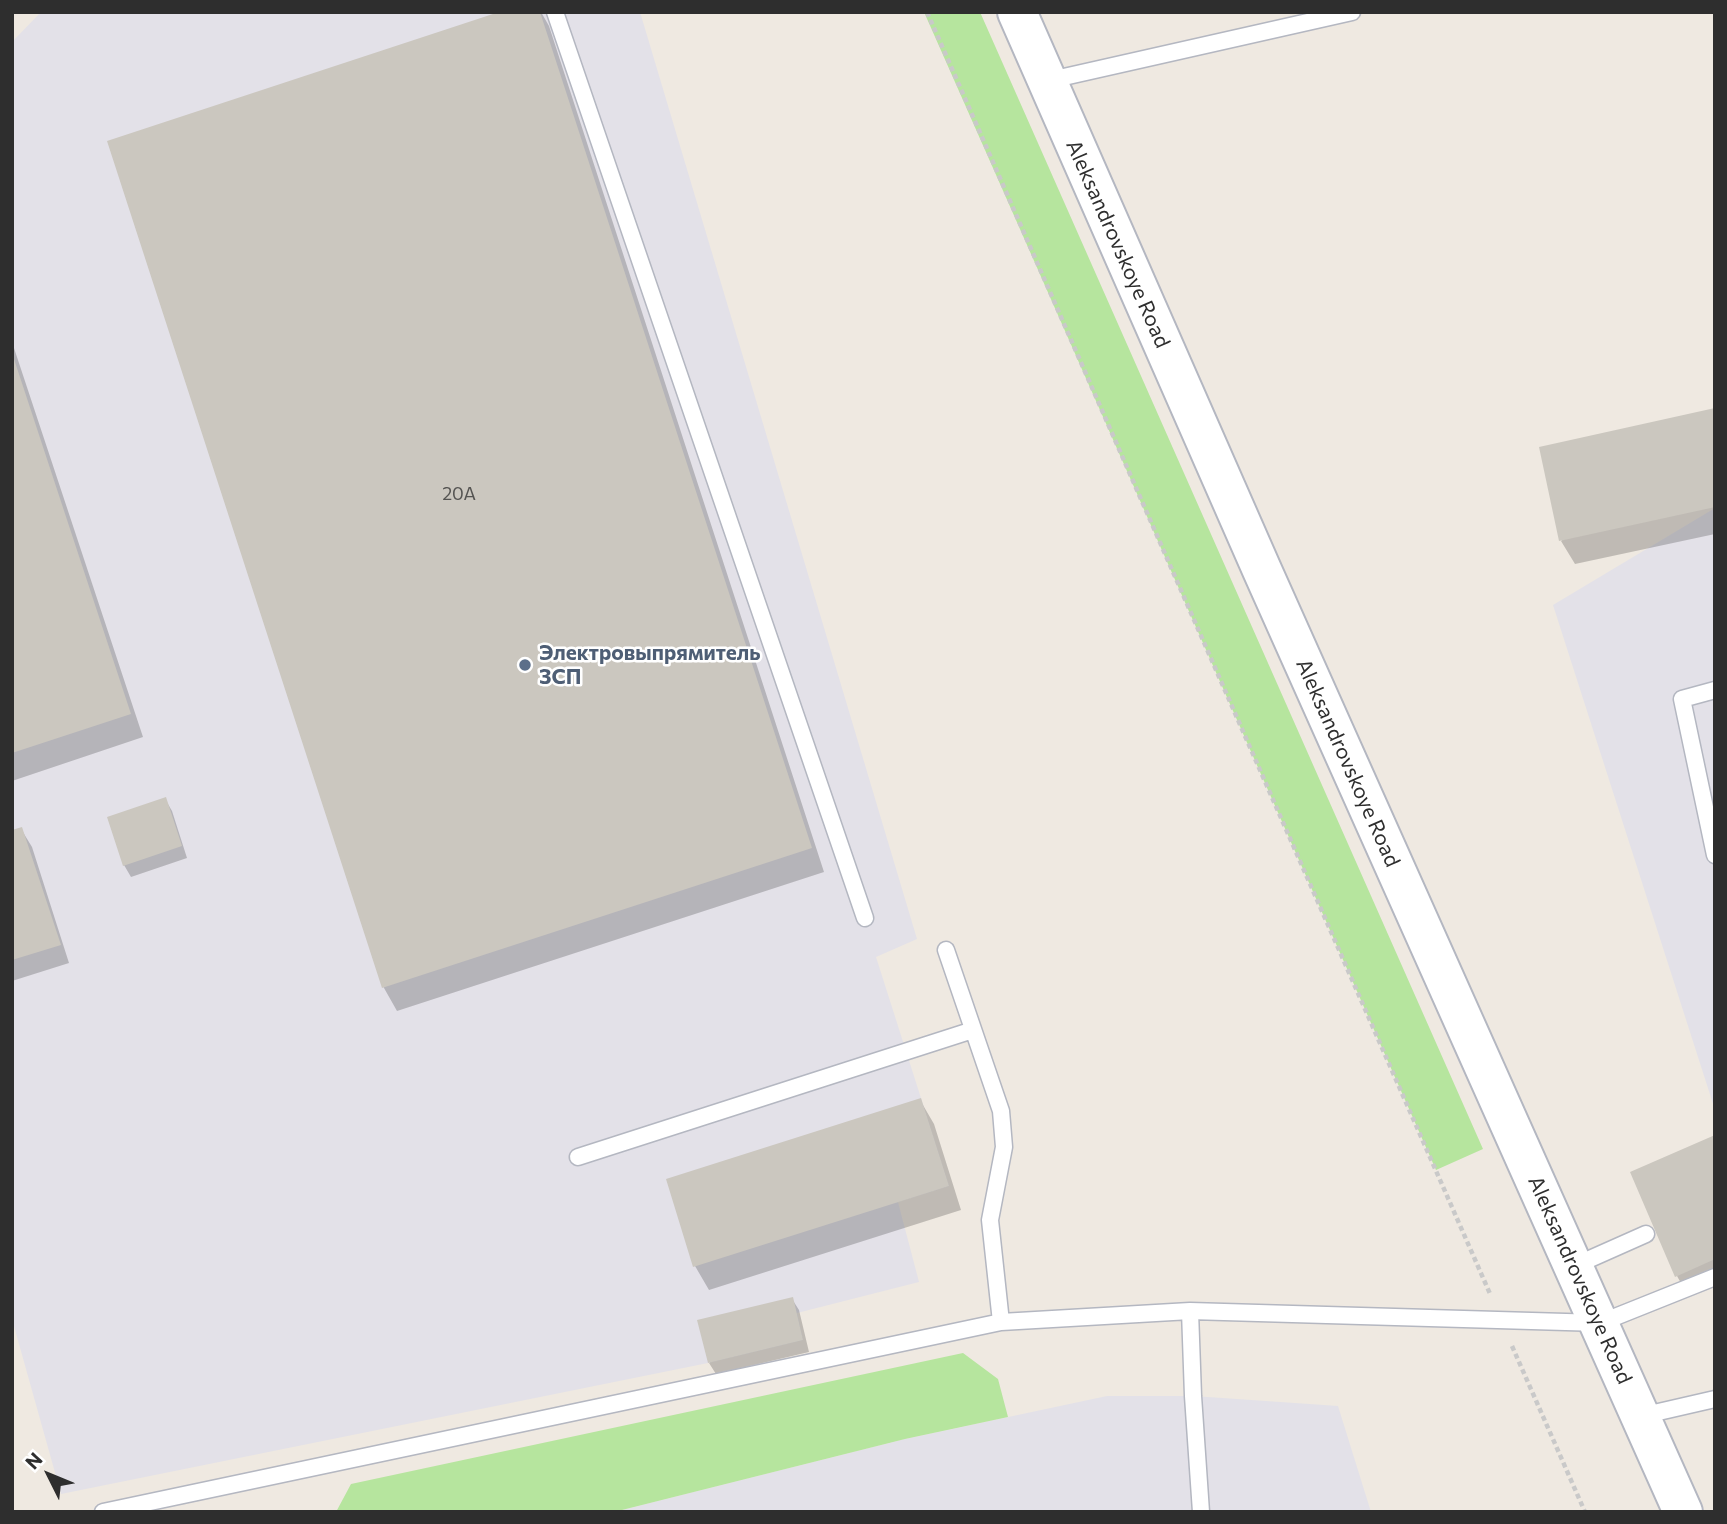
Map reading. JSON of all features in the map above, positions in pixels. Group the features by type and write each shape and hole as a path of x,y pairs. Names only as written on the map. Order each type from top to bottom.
{"main road":[{"name":"Aleksandrovskoye Road","path":"1017,12 1256,557 1683,1512"}],"lane":[{"path":"555,12 865,918"},
{"path":"1046,81 1352,12"},
{"path":"1715,690 1682,699 1715,855"},
{"path":"946,950 1001,1111 1004,1147 990,1220 1001,1322"},
{"path":"578,1157 973,1030"},
{"path":"1574,1266 1646,1234"},
{"path":"103,1512 1001,1322 1190,1311 1600,1323 1715,1277"},
{"path":"1190,1311 1201,1512"},
{"path":"1641,1416 1715,1399"}],"path":[{"path":"927,12 1585,1512"}],"shaded area":[{"path":"41,12 640,12 917,939 876,957 949,1186 898,1202 919,1282 797,1313 803,1340 708,1363 61,1494 12,1319 12,42"},
{"path":"1715,508 1715,1110 1553,605"},
{"path":"1107,1396 1193,1396 1338,1406 1371,1512 614,1512 905,1439"}],"green space":[{"path":"924,12 980,12 1483,1149 1436,1170"},
{"path":"963,1353 998,1379 1008,1417 905,1439 614,1512 336,1512 351,1484"}],"building":[{"path":"499,12 540,12 812,848 382,988 107,141"},
{"path":"12,357 131,714 12,753"},
{"path":"1715,408 1715,507 1559,541 1539,447"},
{"path":"166,797 182,846 123,866 107,817"},
{"path":"22,827 61,945 12,960 12,830"},
{"path":"921,1098 949,1186 693,1267 666,1179"},
{"path":"1715,1135 1715,1259 1675,1277 1630,1172"},
{"path":"793,1297 803,1340 708,1363 697,1320"}],"place":[{"name":"Электровыпрямитель ЗСП","path":"525,665"}]}
